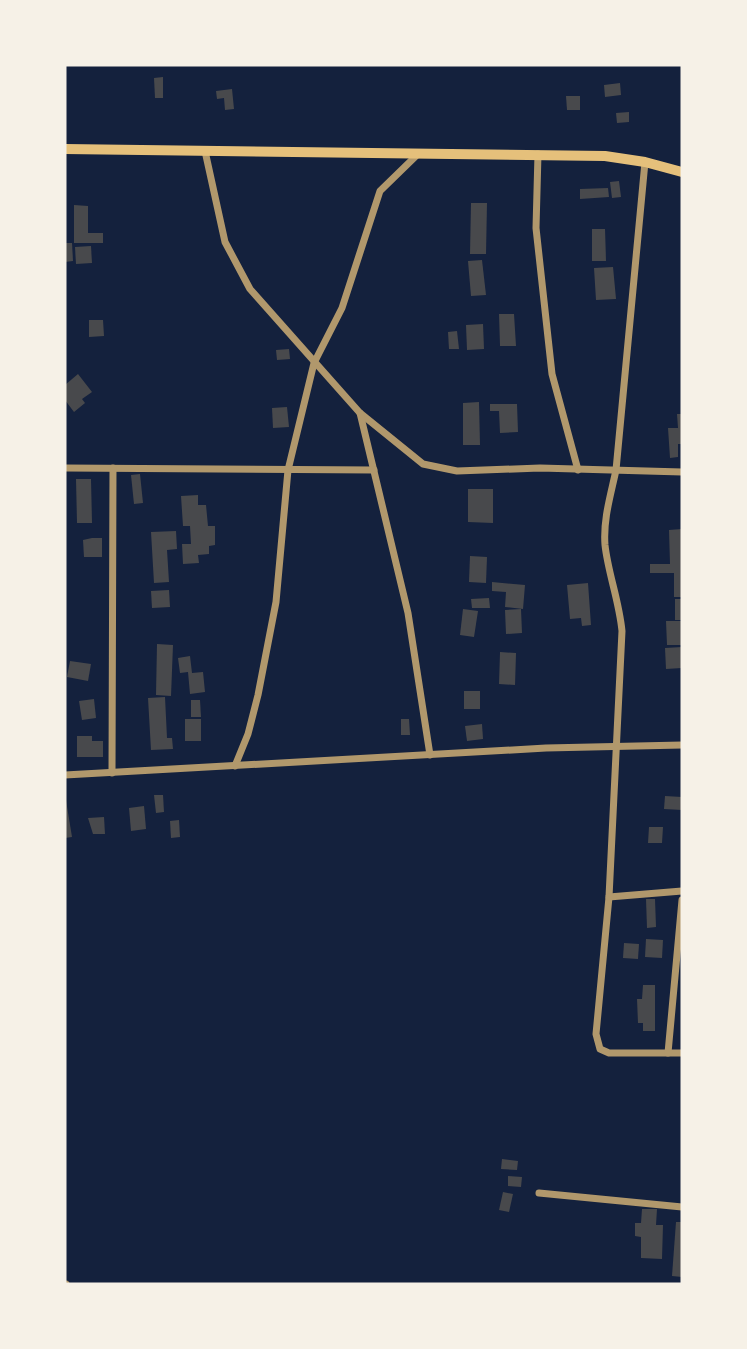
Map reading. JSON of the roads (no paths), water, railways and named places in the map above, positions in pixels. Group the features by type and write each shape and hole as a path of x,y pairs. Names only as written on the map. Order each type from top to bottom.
{"main road":[{"path":"65,149 605,156 645,162 682,172"}],"street":[{"path":"205,151 225,242 250,289 360,413 424,464 457,471 682,472"},
{"path":"235,766 248,734 258,695 276,602 288,470 314,363 342,308 380,191 418,153"},
{"path":"538,154 536,228 552,374 578,470"},
{"path":"645,162 616,470 605,518 605,546 620,600 622,631 609,897 596,1034 600,1049 609,1053 682,1053"},
{"path":"360,413 408,613 430,755"},
{"path":"65,468 374,470"},
{"path":"112,773 113,468"},
{"path":"65,775 430,755 682,745"},
{"path":"609,897 682,891"},
{"path":"668,1053 682,900"},
{"path":"538,1193 682,1207"}]}
